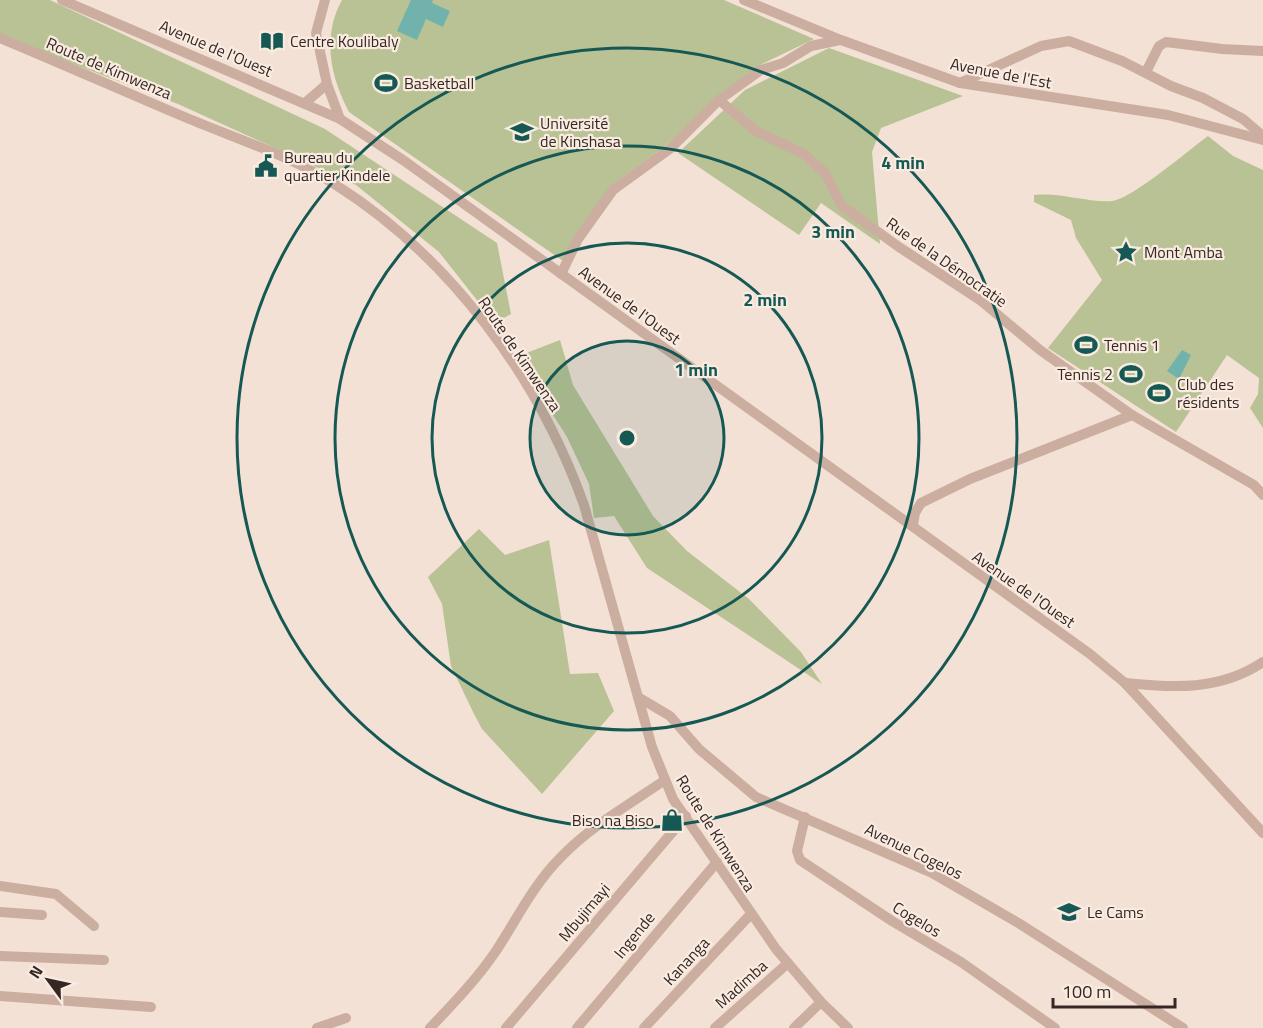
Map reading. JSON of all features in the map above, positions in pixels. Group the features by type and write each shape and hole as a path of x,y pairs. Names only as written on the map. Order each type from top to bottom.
{"street":[{"name":"Avenue de l'Ouest","path":"62,0 340,119 403,160 913,525 970,569 1021,602 1125,683 1263,833"},
{"path":"325,0 316,33 327,84 340,119"},
{"name":"Avenue de l'Est","path":"744,0 841,40 960,83 1168,115 1263,138"},
{"name":"Route de Kimwenza","path":"0,38 317,174 379,214 442,273 513,364 557,439 584,505 638,697 665,780 750,915 821,1002 848,1028"},
{"path":"561,274 578,239 613,190 671,148 719,100 761,70 783,63 811,46 841,40"},
{"path":"960,83 1041,46 1069,41 1146,72 1170,86 1203,98 1243,119 1263,138"},
{"path":"1146,72 1159,46 1166,42 1263,51"},
{"path":"305,103 327,84"},
{"name":"Rue de la Démocratie","path":"719,100 756,131 804,154 825,173 842,206 898,248 980,300 1040,350 1132,415 1254,485 1263,495"},
{"path":"913,525 915,513 921,503 970,479 1132,415"},
{"path":"1125,683 1189,688 1227,681 1263,663"},
{"name":"Avenue Cogelos","path":"638,697 670,716 699,749 756,796 932,873 1020,924 1183,1028"},
{"path":"430,1028 460,997 496,951 521,908 560,858 586,834 665,780"},
{"name":"Mbujimayi","path":"506,1028 686,816"},
{"name":"Cogelos","path":"805,817 797,852 800,860 872,909 961,962 1055,1028"},
{"name":"Ingende","path":"577,1028 717,862"},
{"path":"0,886 56,894 94,926"},
{"path":"0,912 42,915"},
{"name":"Kananga","path":"644,1028 750,915"},
{"path":"0,956 104,960"},
{"name":"Madimba","path":"715,1028 788,963"},
{"path":"0,996 152,1007"},
{"path":"794,1028 821,1002"},
{"path":"317,1028 345,1018"}],"green space":[{"path":"0,0 50,0 325,129 497,243 511,314 495,323 439,252 356,185 178,104 0,36"},
{"name":"Université de Kinshasa","path":"342,0 724,0 814,39 762,64 722,92 668,144 616,182 563,261 349,112 333,70 330,42 336,14"},
{"path":"829,48 963,96 881,128 872,152 880,244 821,203 799,235 678,153 745,90"},
{"path":"1208,136 1233,156 1263,170 1263,428 1250,408 1258,394 1259,378 1227,355 1176,432 1048,348 1102,280 1076,238 1071,220 1034,202 1034,195 1044,194 1103,201 1121,198 1146,183"},
{"path":"560,340 573,385 653,516 687,551 749,599 801,652 822,684 647,568 614,516 594,518 589,484 567,437 516,357"},
{"path":"479,529 505,555 549,540 570,674 598,673 614,711 542,794 482,729 474,714 451,666 442,604 428,577"}],"water":[{"path":"411,0 433,0 432,3 450,11 443,27 426,19 417,40 397,31"},
{"path":"1182,350 1191,355 1179,379 1167,371"}],"place":[{"name":"Centre Koulibaly","path":"272,41"},
{"name":"Basketball","path":"386,83"},
{"name":"Université de Kinshasa","path":"522,132"},
{"name":"Bureau du quartier Kindele","path":"266,166"},
{"name":"Mont Amba","path":"1126,252"},
{"name":"Tennis 1","path":"1086,345"},
{"name":"Tennis 2","path":"1131,374"},
{"name":"Club des résidents","path":"1159,393"},
{"name":"Biso na Biso","path":"672,820"},
{"name":"Le Cams","path":"1069,912"}]}
